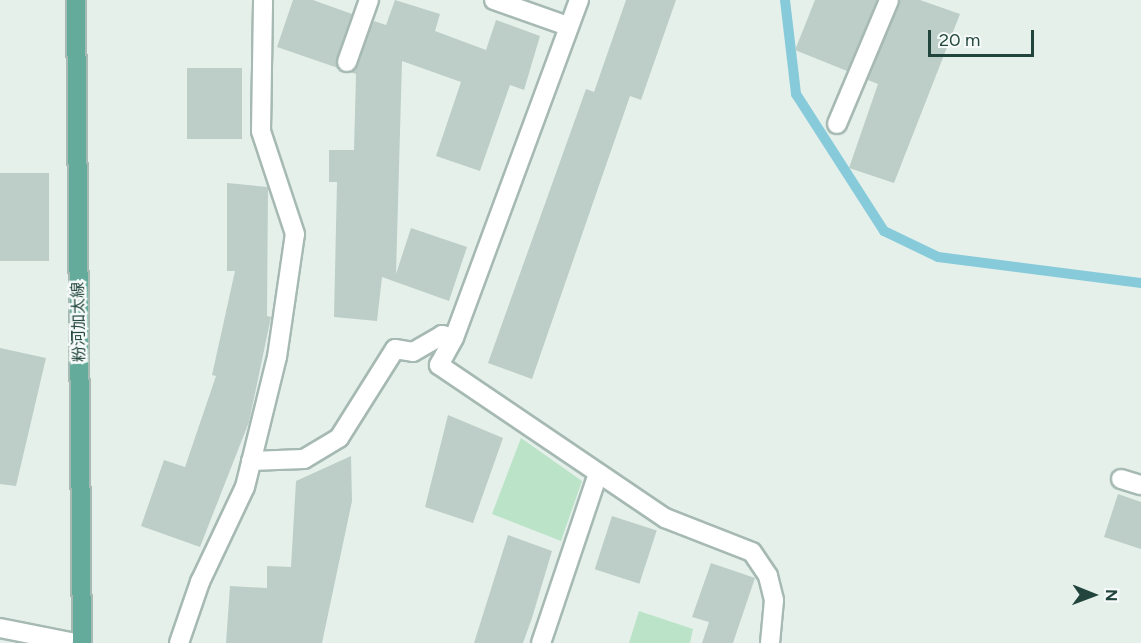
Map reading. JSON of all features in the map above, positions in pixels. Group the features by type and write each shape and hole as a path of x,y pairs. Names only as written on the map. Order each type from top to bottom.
{"main road":[{"name":"粉河加太線","path":"76,0 82,643"}],"street":[{"path":"179,643 251,461 277,357 295,234 261,131 263,0"},
{"path":"347,62 369,0"},
{"path":"494,0 568,26"},
{"path":"579,0 454,338 439,365 597,477 664,518 752,552 768,576 774,600 770,643"},
{"path":"837,124 889,0"},
{"path":"251,461 304,459 339,438 395,350 413,352 442,336 454,338"},
{"path":"541,643 597,477"},
{"path":"1121,479 1141,484"},
{"path":"0,628 76,643"}],"green space":[{"path":"521,438 582,481 561,541 492,514"},
{"path":"639,611 693,629 690,643 629,643"}],"building":[{"path":"293,0 313,0 352,14 338,68 277,47"},
{"path":"395,0 440,14 435,31 486,50 496,20 540,36 524,90 510,85 480,171 436,156 461,82 402,61 396,274 411,228 467,247 449,301 382,277 377,321 334,317 337,182 329,182 329,150 354,150 356,74 350,72 374,21 386,25"},
{"path":"626,0 676,0 641,100 630,96 532,379 488,363 586,89 594,92"},
{"path":"815,0 877,0 847,71 795,50"},
{"path":"900,0 920,0 960,14 894,183 849,168 878,84 868,80"},
{"path":"187,68 242,68 242,139 187,139"},
{"path":"0,173 49,173 49,261 0,261"},
{"path":"227,183 268,187 267,316 271,317 249,422 200,547 141,526 164,460 185,467 216,376 212,375 235,271 227,271"},
{"path":"0,348 46,358 16,486 0,484"},
{"path":"448,415 503,438 473,523 425,507"},
{"path":"351,456 352,501 322,643 226,643 230,586 267,588 267,566 291,567 296,481"},
{"path":"1118,494 1141,502 1141,549 1104,537"},
{"path":"612,516 657,531 639,584 595,569"},
{"path":"508,535 552,551 532,618 523,643 474,643"},
{"path":"711,563 755,578 733,643 702,643 709,622 692,617"}],"waterway":[{"path":"785,0 796,94 884,231 938,257 1141,283"}]}
